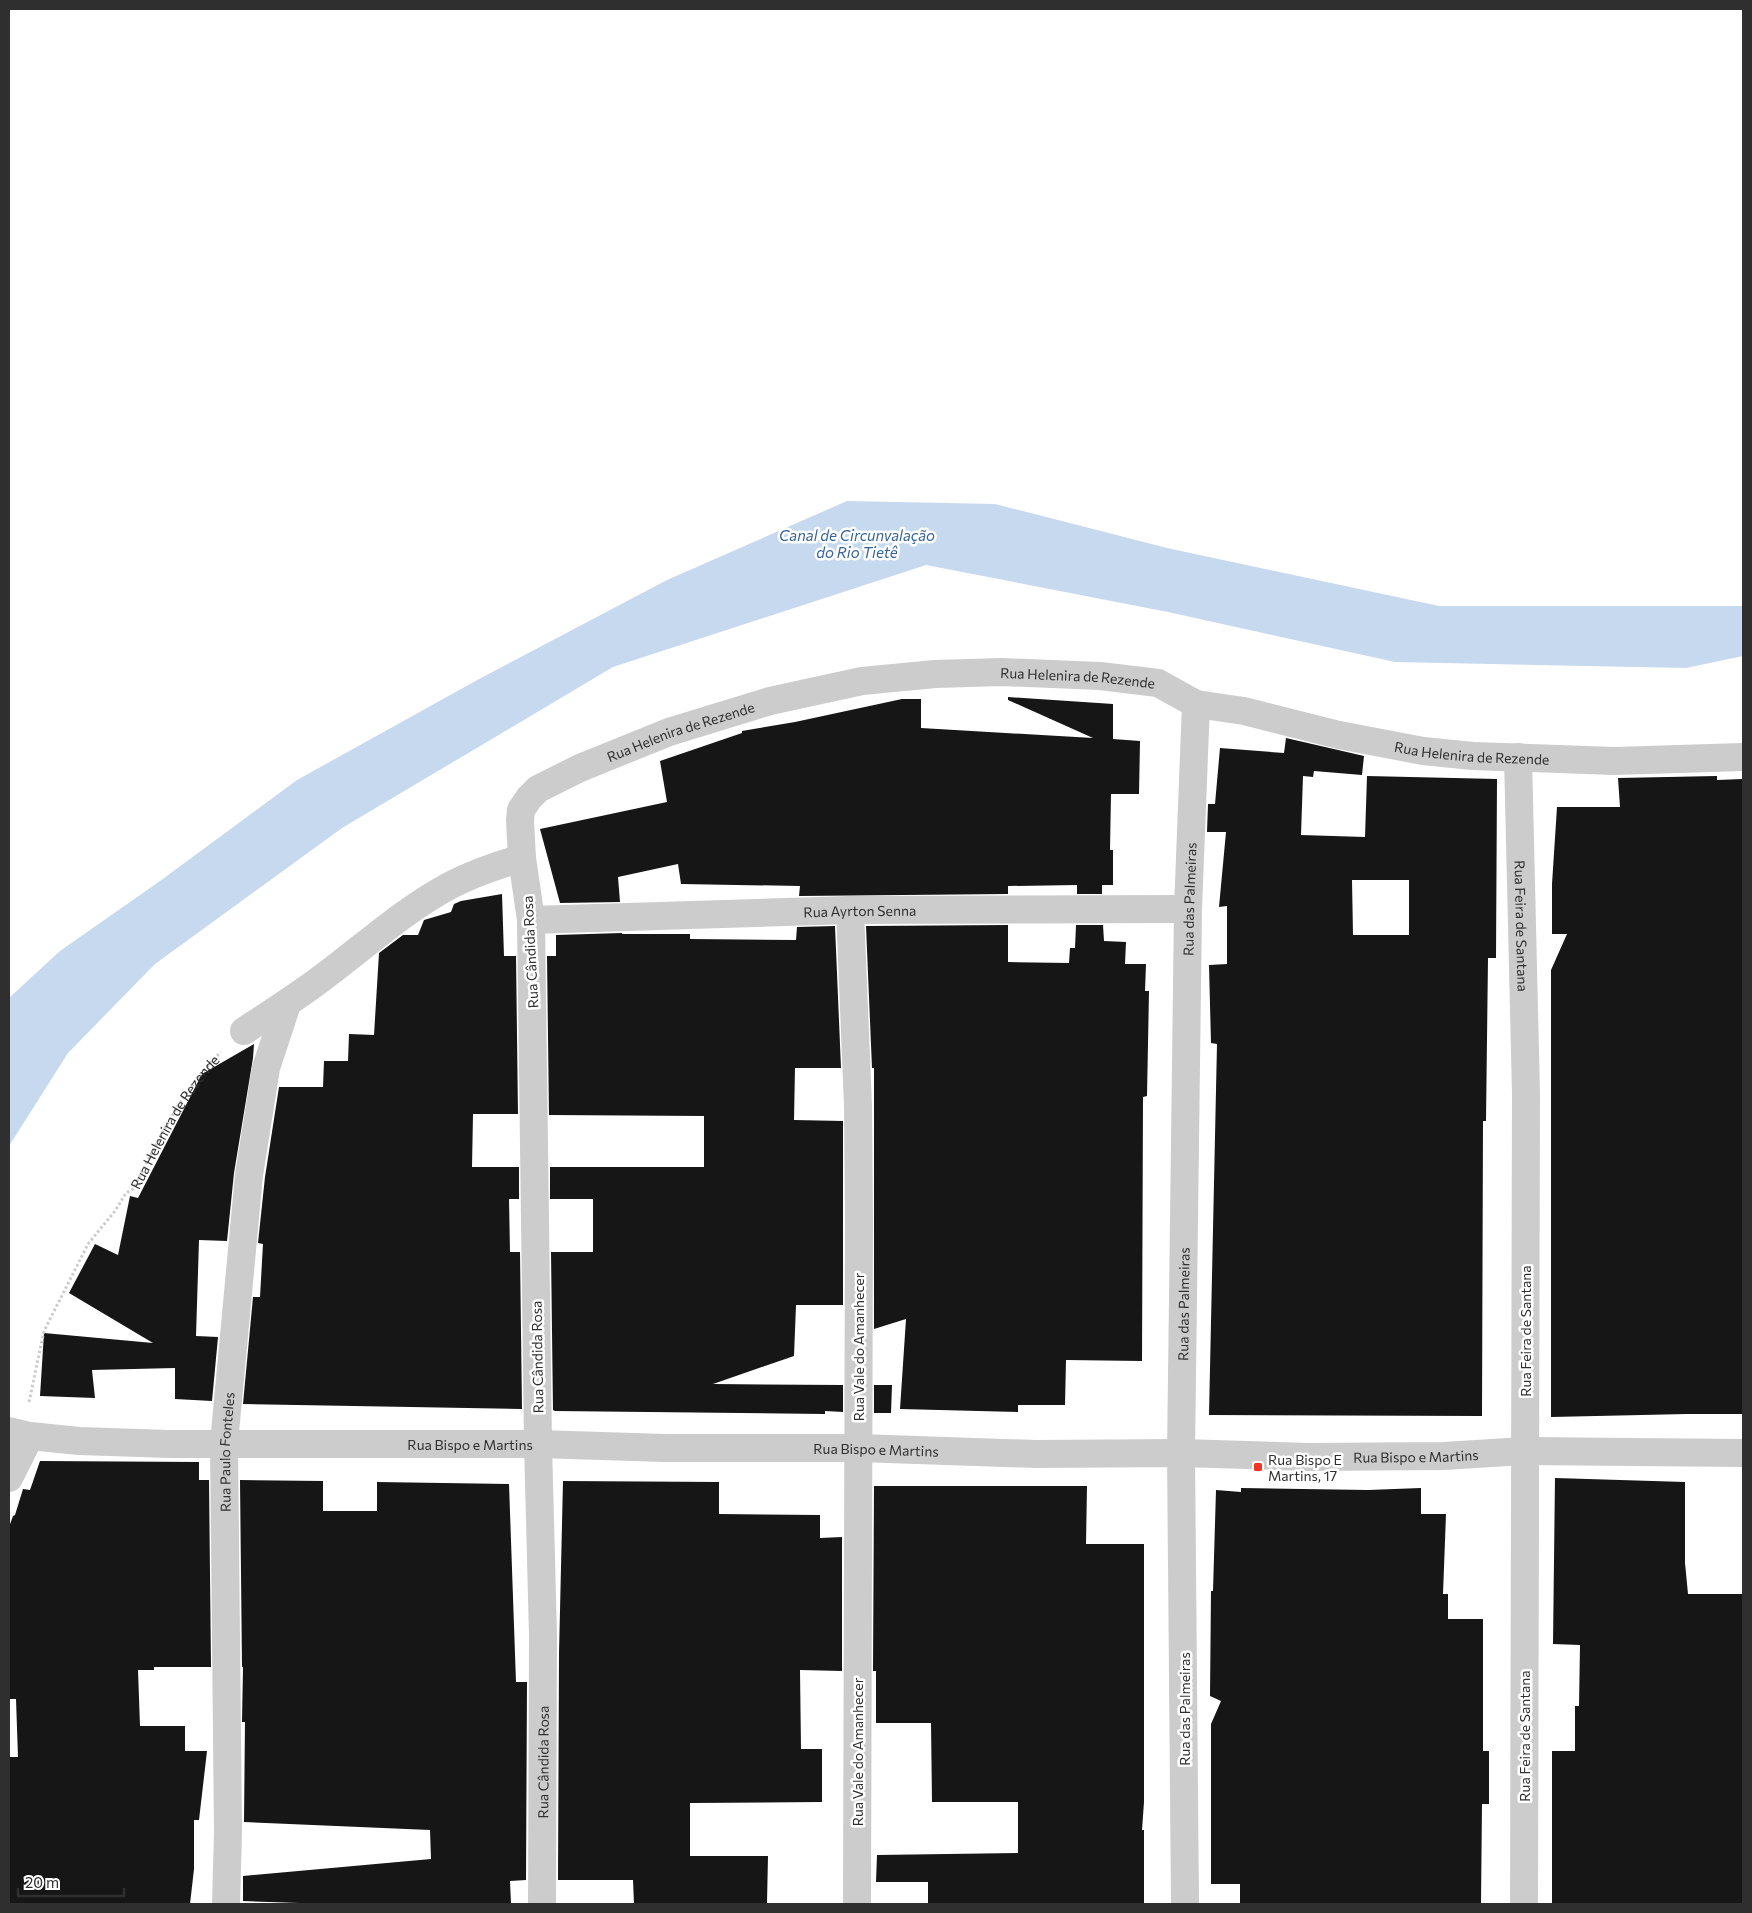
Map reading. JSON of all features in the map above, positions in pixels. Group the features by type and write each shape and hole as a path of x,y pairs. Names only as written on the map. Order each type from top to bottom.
{"street":[{"name":"Rua Helenira de Rezende","path":"521,810 538,789 580,768 669,732 770,701 862,681 935,674 1002,672 1100,676 1158,683 1196,704 1244,712 1339,736 1423,751 1473,756 1614,760 1743,757"},
{"name":"Rua das Palmeiras","path":"1185,1904 1182,1453 1188,909 1196,704"},
{"name":"Rua Feira de Santana","path":"1518,757 1526,1094 1524,1904"},
{"name":"Rua Cândida Rosa","path":"521,810 522,858 531,920 538,1444 543,1634 542,1904"},
{"path":"244,1031 322,979 389,925 427,899 452,884 485,870 522,858"},
{"name":"Rua Ayrton Senna","path":"531,920 850,910 1188,909"},
{"name":"Rua Vale do Amanhecer","path":"850,910 858,1106 857,1904"},
{"name":"Rua Paulo Fonteles","path":"226,1904 228,1833 224,1443 249,1176 266,1068 287,1004"},
{"name":"Rua Bispo e Martins","path":"20,1433 80,1440 170,1444 538,1444 664,1448 859,1448 1036,1454 1182,1453 1308,1457 1444,1456 1524,1451 1743,1453"},
{"path":"9,1478 20,1433"}],"path":[{"name":"Rua Helenira de Rezende","path":"20,1433 28,1409 41,1339 88,1244 115,1211 126,1193 133,1189 176,1106 191,1084 214,1058 244,1031"}],"water":[{"name":"Canal de Circunvalação do Rio Tietê","path":"847,501 995,504 1167,548 1439,606 1743,606 1743,656 1686,668 1395,662 1168,612 926,565 613,667 342,828 155,964 68,1053 9,1146 9,998 60,951 160,881 297,780 481,678 667,580"}],"building":[{"path":"1008,697 1113,704 1113,739 1140,741 1139,794 1111,794 1110,850 1113,850 1113,885 1102,885 1102,894 1077,894 1077,885 1008,886 1008,894 799,896 800,886 681,884 678,864 618,877 620,902 560,903 540,829 667,802 660,761 742,733 742,731 795,722 902,699 921,699 921,728 1093,738 1008,700"},
{"path":"1286,738 1364,756 1362,775 1314,771 1313,777 1303,776 1301,835 1365,837 1367,776 1497,779 1496,958 1488,958 1486,1121 1483,1121 1482,1416 1209,1415 1217,1044 1211,1043 1209,965 1227,964 1227,906 1219,907 1226,832 1207,832 1208,804 1215,804 1220,748 1284,753","holes":["1352,880 1409,880 1409,935 1353,935"]},
{"path":"1717,776 1717,780 1743,779 1743,1414 1551,1417 1551,970 1567,934 1552,934 1552,884 1557,807 1620,807 1618,778"},
{"path":"502,894 504,956 516,956 518,1114 473,1114 472,1167 519,1167 519,1199 509,1199 510,1252 520,1252 522,1409 243,1404 253,1297 260,1297 263,1244 258,1243 265,1177 279,1087 323,1087 324,1061 348,1061 349,1034 374,1035 379,953 403,935 418,935 424,920 451,912 454,904 461,901"},
{"path":"1008,925 1008,962 1069,963 1070,948 1075,948 1076,925 1103,925 1104,941 1126,942 1125,964 1146,964 1145,991 1149,991 1147,1096 1143,1097 1142,1361 1066,1360 1065,1405 1018,1405 1018,1412 900,1409 906,1319 874,1329 874,1068 872,1068 866,926"},
{"path":"835,926 841,1068 795,1068 794,1120 843,1121 843,1305 796,1305 794,1356 713,1384 843,1385 843,1412 825,1411 825,1414 553,1410 551,1252 593,1252 593,1199 550,1199 550,1167 704,1167 704,1116 549,1115 547,956 556,956 556,935 622,933 690,934 690,939 796,940 797,927"},
{"path":"254,1044 234,1173 227,1241 199,1240 196,1336 218,1337 212,1401 175,1399 175,1368 92,1370 95,1398 40,1396 44,1333 153,1343 69,1293 95,1244 118,1255 130,1196 138,1198 202,1074"},
{"path":"874,1385 892,1385 891,1413 874,1413"},
{"path":"40,1461 199,1462 199,1480 209,1480 211,1667 154,1667 154,1670 138,1670 140,1726 185,1726 185,1751 207,1751 199,1820 194,1820 194,1869 190,1904 9,1904 9,1757 18,1757 16,1699 9,1699 9,1527 23,1489 30,1490"},
{"path":"1555,1478 1685,1482 1685,1563 1688,1594 1743,1594 1743,1904 1552,1904 1552,1751 1575,1751 1575,1706 1579,1706 1580,1645 1553,1644"},
{"path":"240,1480 323,1481 323,1511 377,1511 377,1482 509,1484 516,1682 527,1682 526,1880 510,1881 511,1904 329,1904 243,1901 243,1876 431,1859 430,1830 244,1822 245,1722 242,1722"},
{"path":"563,1481 719,1482 719,1514 820,1515 820,1538 842,1537 842,1671 800,1670 801,1749 822,1749 822,1802 690,1803 690,1856 768,1856 767,1903 634,1904 633,1880 558,1880 559,1654"},
{"path":"874,1486 1087,1486 1086,1544 1144,1544 1144,1802 1142,1830 1144,1830 1144,1904 928,1904 928,1882 876,1882 877,1855 1018,1853 1018,1802 932,1802 931,1723 876,1723 876,1671 873,1671"},
{"path":"1241,1488 1368,1490 1421,1488 1421,1514 1446,1514 1443,1594 1448,1594 1448,1619 1483,1619 1483,1751 1489,1751 1489,1804 1482,1804 1481,1904 1240,1904 1240,1884 1211,1884 1211,1724 1221,1701 1210,1696 1211,1591 1213,1591 1216,1490 1241,1492"}],"place":[{"name":"Rua Bispo E Martins, 17","path":"1258,1467"}]}
